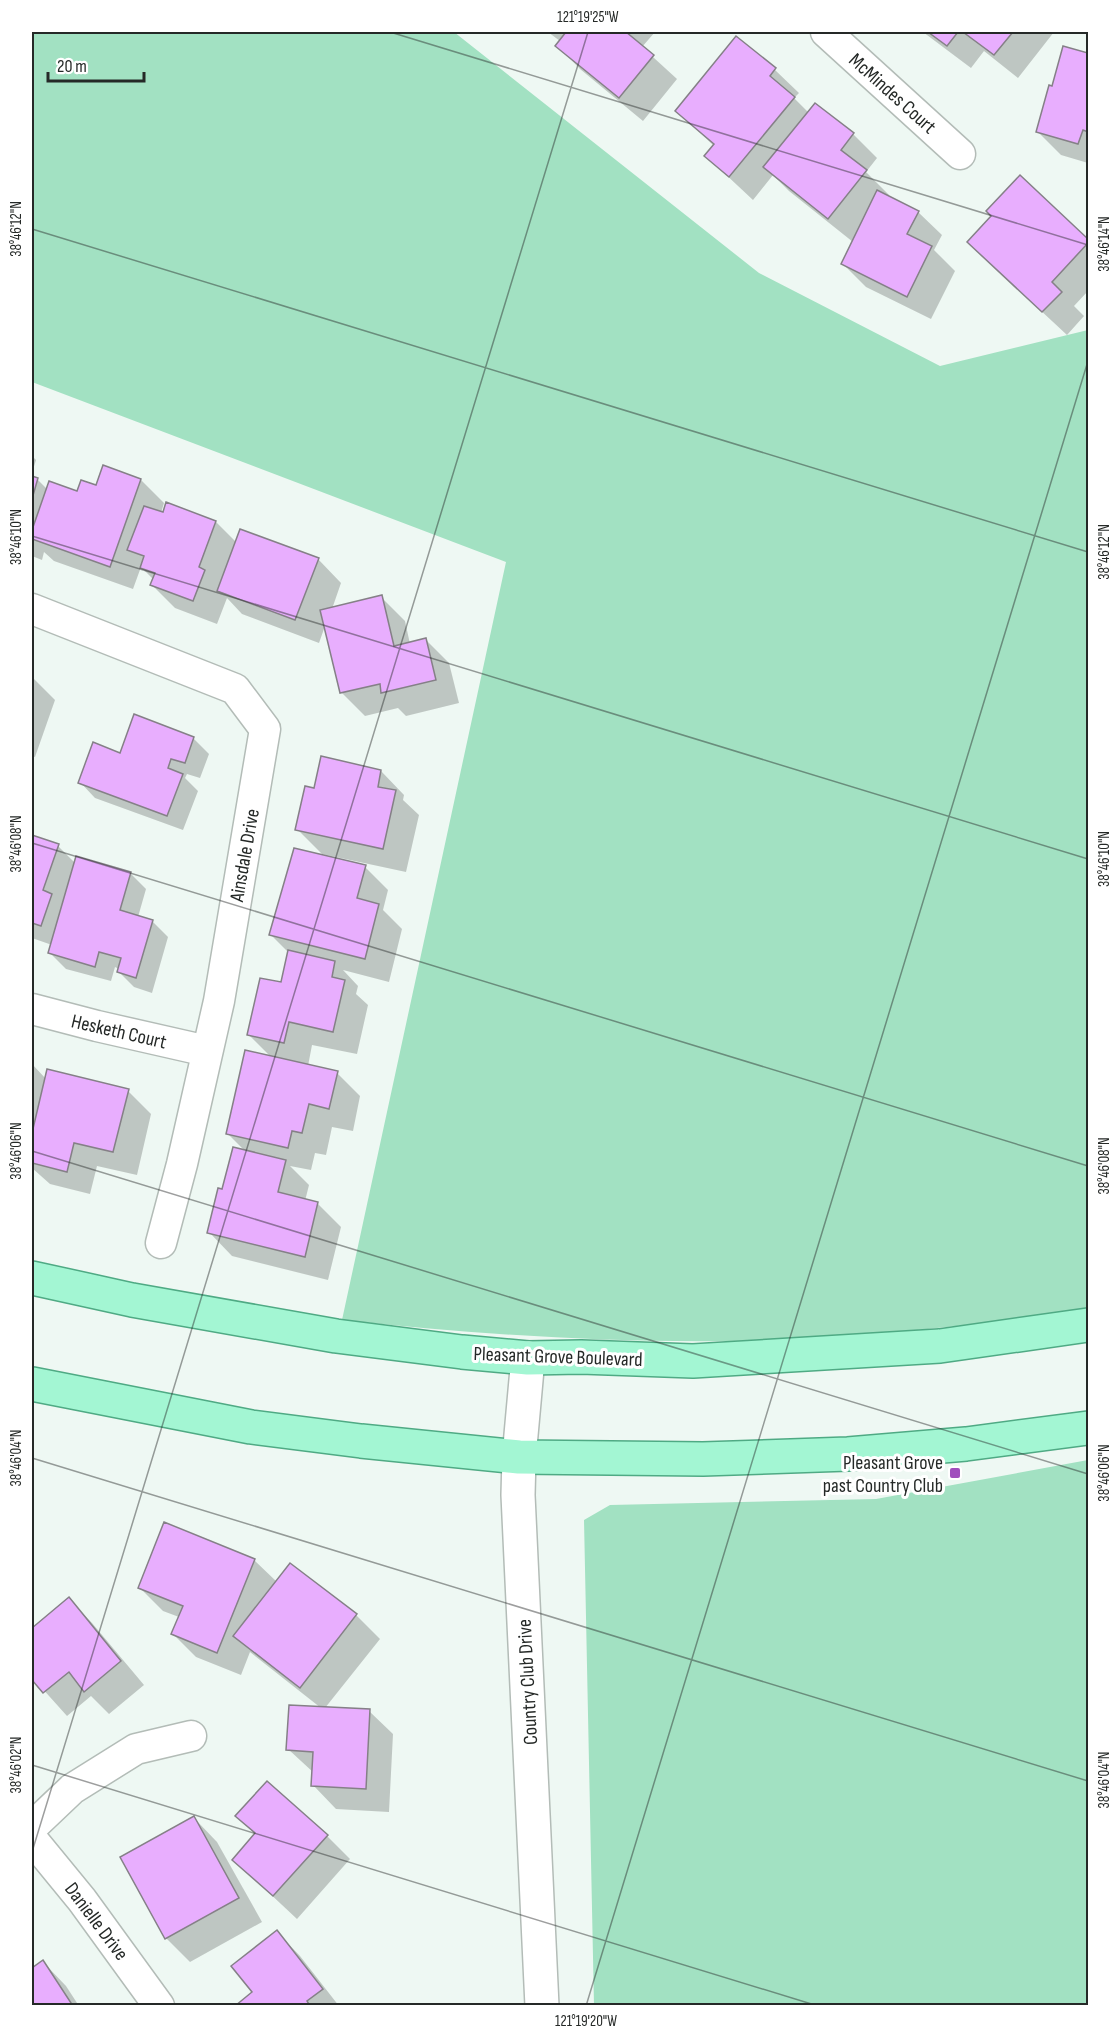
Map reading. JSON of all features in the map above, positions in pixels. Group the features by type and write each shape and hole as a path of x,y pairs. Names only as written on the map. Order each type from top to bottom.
{"main road":[{"name":"Pleasant Grove Boulevard","path":"32,1278 132,1300 336,1336 528,1358 581,1357 693,1361 728,1359 940,1346 1089,1324"},
{"path":"32,1384 53,1390 251,1427 519,1457 703,1459 848,1454 966,1444 1089,1428"}],"street":[{"name":"McMindes Court","path":"826,32 960,154"},
{"name":"Ainsdale Drive","path":"32,609 235,689 265,729 219,1001 182,1164 161,1243"},
{"name":"Hesketh Court","path":"32,1009 207,1051"},
{"name":"Country Club Drive","path":"528,1358 518,1495 542,2006"},
{"path":"32,1827 72,1789 136,1749 191,1736"},
{"name":"Danielle Drive","path":"32,1839 82,1900 159,2006"}],"green space":[{"path":"32,32 454,32 759,273 940,366 1088,330 1088,1308 913,1330 824,1338 736,1341 637,1341 539,1336 342,1320 506,562 32,382"},
{"path":"1088,1460 1088,2005 594,2005 584,1520 610,1505 876,1499"}],"building":[{"path":"566,32 626,32 654,55 619,98 555,46"},
{"path":"928,32 958,32 947,46"},
{"path":"963,32 1013,32 994,55"},
{"path":"736,36 776,68 770,76 795,97 729,177 704,156 714,144 675,111"},
{"path":"1063,46 1088,53 1088,132 1083,130 1078,144 1036,132"},
{"path":"815,103 854,133 841,150 867,170 828,219 763,167"},
{"path":"1020,175 1088,239 1088,243 1052,282 1062,292 1042,312 967,242 991,216 986,211"},
{"path":"877,190 919,211 907,234 932,246 907,297 841,264"},
{"path":"103,465 141,479 110,567 32,539 32,530 49,481 77,491 81,480 96,485"},
{"path":"32,476 38,478 32,499"},
{"path":"166,502 216,521 199,567 205,570 193,601 150,585 155,573 140,568 144,556 127,550 144,506 163,512"},
{"path":"240,529 319,558 295,620 217,591"},
{"path":"382,595 394,646 426,638 436,680 381,693 380,684 340,693 320,610"},
{"path":"134,714 194,737 185,763 171,759 168,768 183,774 167,816 78,783 93,742 120,753"},
{"path":"321,756 381,770 378,787 396,790 383,849 295,830 305,786 314,788"},
{"path":"32,835 59,844 43,890 52,894 41,926 32,923"},
{"path":"294,848 366,865 357,898 379,904 365,959 269,935"},
{"path":"76,856 131,872 120,910 153,920 136,978 117,972 121,958 99,952 95,967 48,953"},
{"path":"288,950 335,961 332,977 345,980 333,1032 289,1022 284,1043 247,1035 260,978 281,982"},
{"path":"245,1050 338,1071 329,1109 309,1104 302,1133 292,1131 288,1148 226,1134"},
{"path":"47,1069 129,1089 113,1152 74,1143 67,1172 32,1163 32,1133"},
{"path":"233,1147 286,1160 278,1192 318,1202 305,1257 207,1233 218,1188 222,1189"},
{"path":"164,1522 255,1559 217,1653 171,1634 183,1606 138,1588"},
{"path":"290,1563 357,1614 300,1688 233,1636"},
{"path":"69,1597 121,1661 84,1692 69,1672 43,1693 32,1680 32,1628"},
{"path":"289,1705 370,1709 366,1789 311,1786 313,1752 286,1750"},
{"path":"267,1781 328,1835 273,1896 232,1860 255,1833 235,1816"},
{"path":"194,1816 239,1898 165,1939 120,1857"},
{"path":"277,1930 323,1989 307,2001 310,2006 235,2006 252,1992 231,1966"},
{"path":"43,1960 73,2006 32,2006 32,1968"}],"place":[{"name":"Pleasant Grove past Country Club","path":"955,1473"}]}
